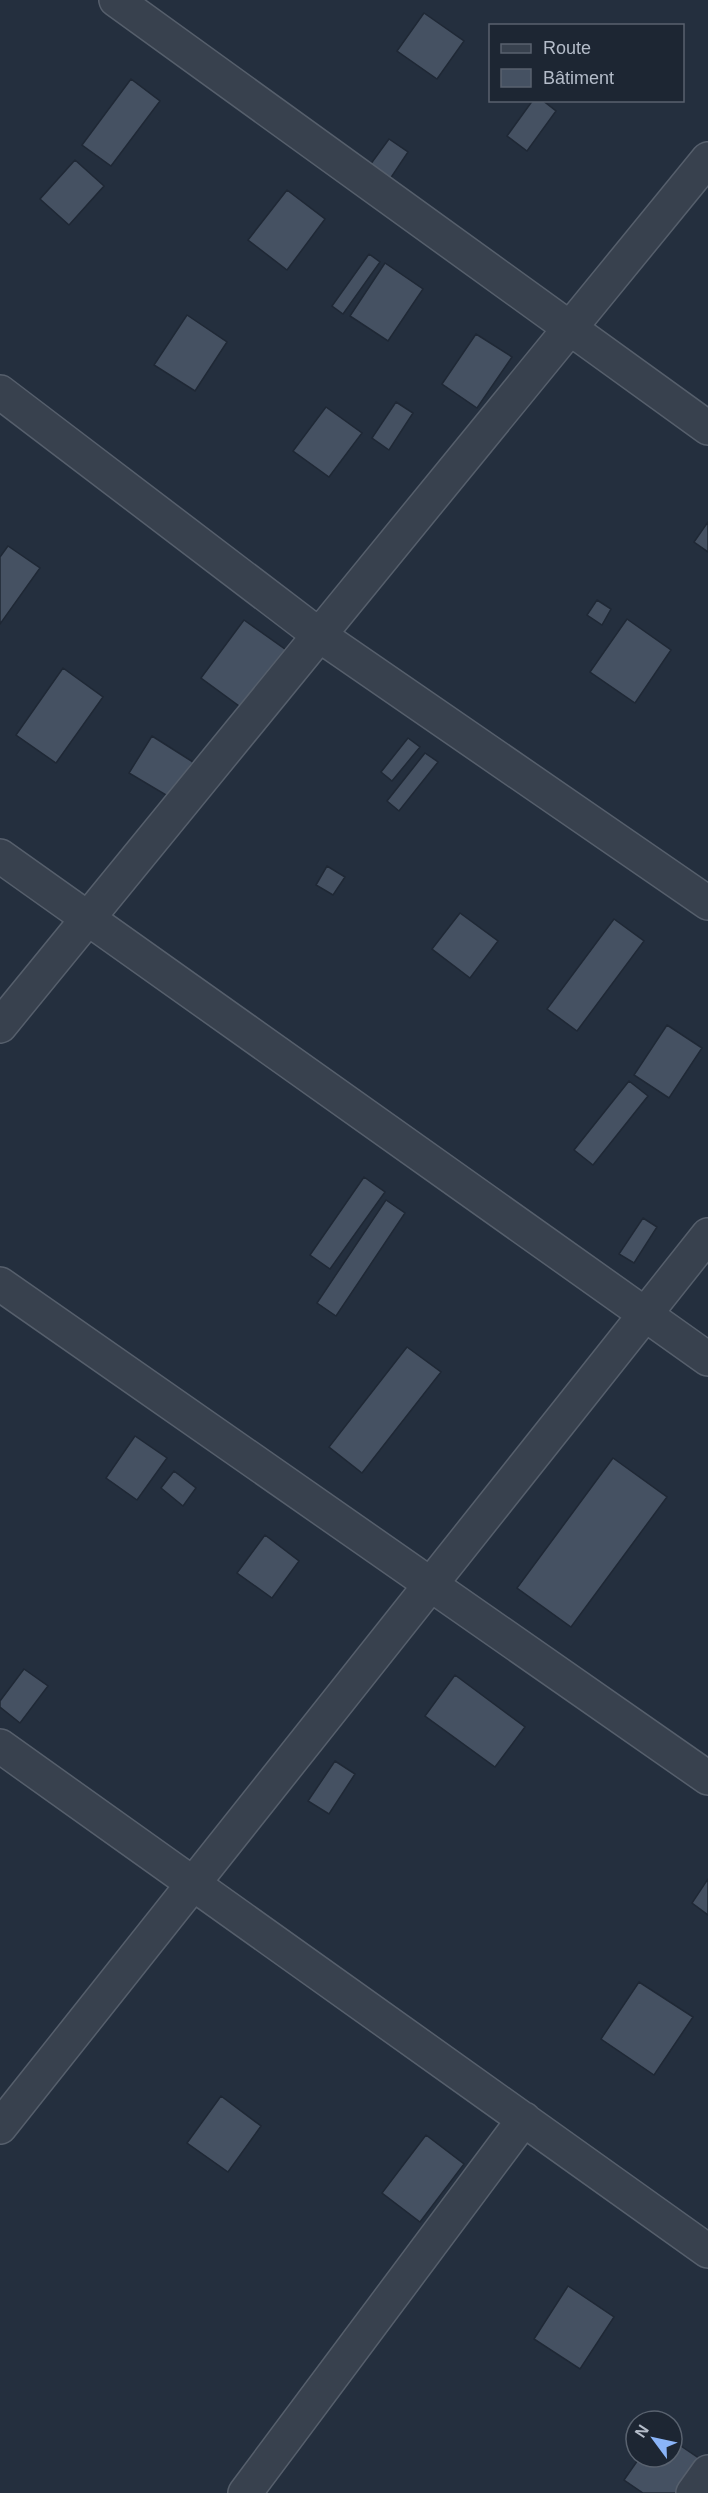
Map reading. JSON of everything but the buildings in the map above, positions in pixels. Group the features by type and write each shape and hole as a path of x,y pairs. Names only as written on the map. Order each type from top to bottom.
{"street":[{"path":"116,0 708,428"},
{"path":"0,1026 708,159"},
{"path":"0,392 319,634 708,903"},
{"path":"0,856 708,1359"},
{"path":"0,2127 708,1235"},
{"path":"0,1284 708,1778"},
{"path":"0,1746 708,2251"},
{"path":"245,2493 524,2120"},
{"path":"693,2493 708,2472"}]}
